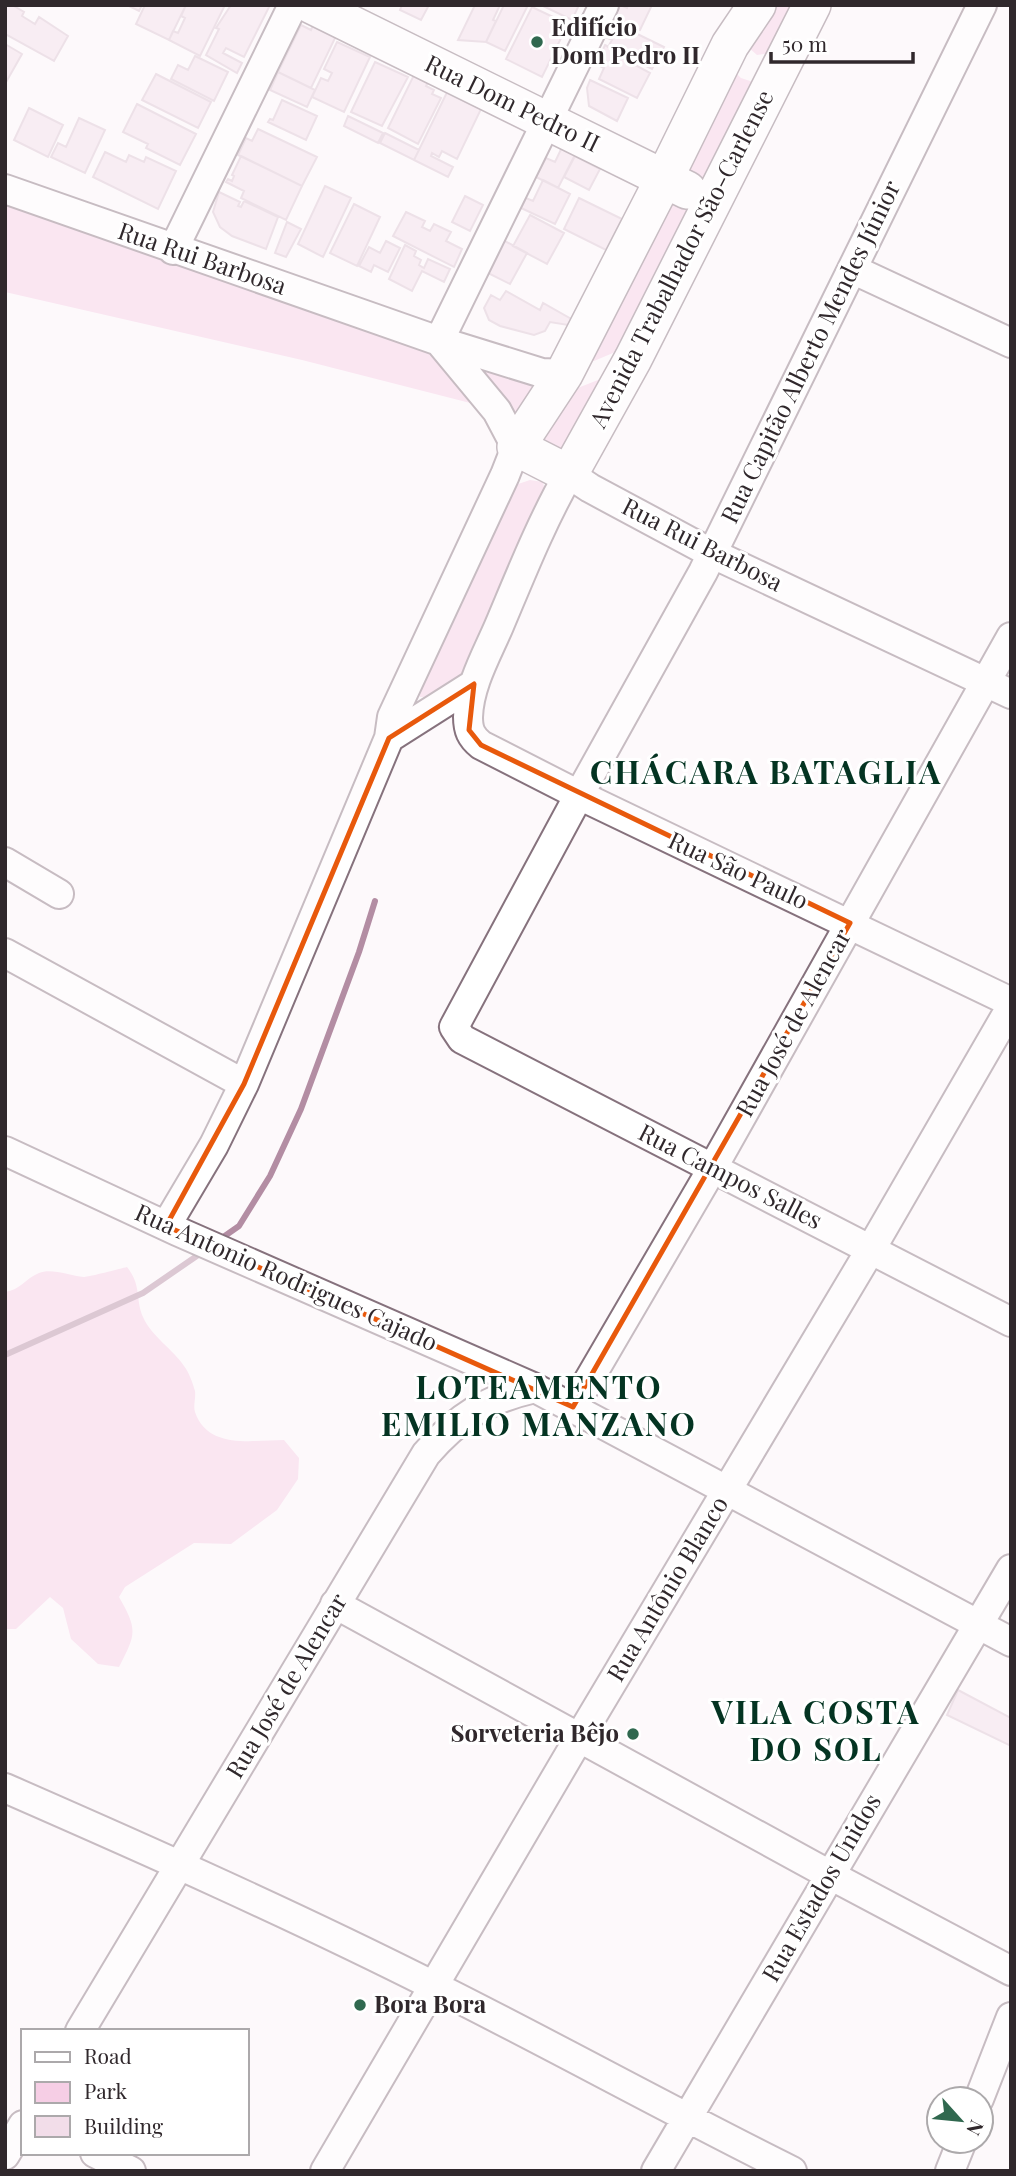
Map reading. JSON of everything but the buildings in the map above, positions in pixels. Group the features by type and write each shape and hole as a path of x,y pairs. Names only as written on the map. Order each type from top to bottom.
{"main road":[{"name":"Rua Dom Pedro II","path":"312,5 713,202"},
{"path":"516,447 564,374 730,45 757,5"},
{"name":"Avenida Trabalhador São-Carlense","path":"569,474 633,359 812,5"},
{"path":"730,45 740,60 752,70 778,73"},
{"path":"564,374 633,359"},
{"name":"Rua Rui Barbosa","path":"516,447 569,474"}],"street":[{"path":"173,250 293,5"},
{"path":"171,1228 244,1084 389,738 392,716 516,447 497,411 439,341 604,5"},
{"name":"Rua Capitão Alberto Mendes Júnior","path":"454,1027 703,572 982,5"},
{"name":"Rua Rui Barbosa","path":"5,188 173,250 439,341 542,373 564,374"},
{"path":"852,269 1011,343"},
{"name":"Rua Rui Barbosa","path":"569,474 711,553 999,688"},
{"name":"Rua São Paulo","path":"569,474 551,504 474,684 468,718 473,738 481,745 579,795 1011,1002"},
{"name":"Rua José de Alencar","path":"573,1407 712,1169 850,923 999,688 1011,637"},
{"path":"389,738 474,684"},
{"path":"5,862 59,894"},
{"path":"5,953 244,1084"},
{"name":"Rua Antônio Blanco","path":"325,2171 871,1249 1011,1007"},
{"name":"Rua Campos Salles","path":"454,1027 463,1040 1011,1322"},
{"name":"Rua Antonio Rodrigues Cajado","path":"5,1151 171,1228 535,1388 1011,1642"},
{"name":"Rua José de Alencar","path":"81,2029 426,1454 444,1433 466,1415 490,1402 535,1388"},
{"name":"Rua Estados Unidos","path":"656,2171 1011,1569"},
{"path":"335,1604 830,1875 1011,1970"},
{"path":"5,1788 181,1865 434,1986 792,2171"},
{"path":"984,2085 1011,2017"},
{"path":"5,2110 21,2118"},
{"path":"5,2155 21,2129"},
{"path":"99,2155 131,2171"}],"highlighted area":[{"path":"474,684 469,730 481,745 850,923 573,1407 166,1226 244,1084 389,738"}],"green space":[{"path":"771,5 798,5 771,53 757,55 749,48"},
{"path":"732,69 741,78 753,82 706,183 685,175"},
{"path":"673,201 690,207 622,345 613,353 594,361 590,360"},
{"path":"5,204 438,356 478,405 302,360 5,292"},
{"path":"480,367 537,384 535,396 512,418"},
{"path":"603,378 567,454 538,437 565,393"},
{"path":"530,480 543,482 545,492 468,672 420,697 419,694 512,486"},
{"path":"127,1267 135,1280 141,1310 147,1324 189,1375 195,1391 195,1412 201,1424 221,1438 246,1441 284,1440 299,1458 298,1479 277,1510 231,1544 194,1543 125,1587 119,1597 132,1625 132,1632 129,1647 119,1667 98,1664 71,1639 63,1608 50,1597 16,1629 5,1629 5,1292 44,1272 84,1277"}],"waterway":[{"path":"219,1240 239,1226 270,1176 301,1109 375,901"},
{"path":"5,1355 143,1293 204,1251"}],"place":[{"name":"Edifício Dom Pedro II","path":"537,42"},
{"name":"Sorveteria Bêjo","path":"633,1734"},
{"name":"Bora Bora","path":"360,2005"}],"district":[{"name":"CHÁCARA BATAGLIA","path":"766,773"},
{"name":"LOTEAMENTO EMILIO MANZANO","path":"539,1406"},
{"name":"VILA COSTA DO SOL","path":"816,1732"}]}
